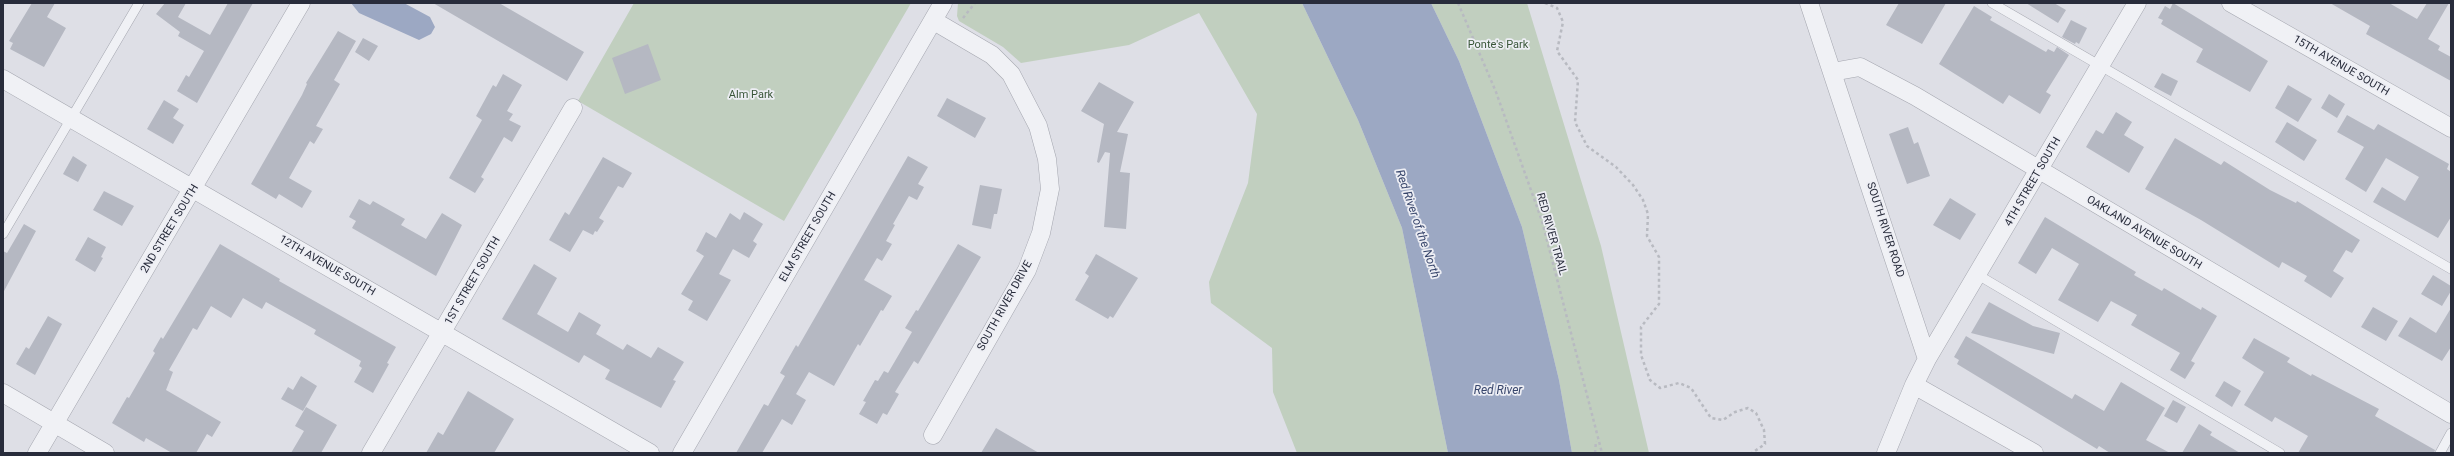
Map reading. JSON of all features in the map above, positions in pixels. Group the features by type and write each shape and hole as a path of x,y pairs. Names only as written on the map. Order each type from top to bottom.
{"street":[{"name":"2ND STREET SOUTH","path":"38,453 194,189 301,3"},
{"path":"934,21 943,3"},
{"name":"SOUTH RIVER ROAD","path":"1810,3 1927,359"},
{"name":"4TH STREET SOUTH","path":"1927,359 1978,275 2137,3"},
{"name":"15TH AVENUE SOUTH","path":"2231,3 2451,128"},
{"name":"SOUTH RIVER DRIVE","path":"933,435 1027,270 1041,233 1050,189 1047,159 1038,126 1011,74 992,55 934,21"},
{"name":"ELM STREET SOUTH","path":"682,453 934,21"},
{"name":"OAKLAND AVENUE SOUTH","path":"1832,72 1860,67 1915,96 2039,171 2451,414"},
{"name":"12TH AVENUE SOUTH","path":"3,79 650,453"},
{"name":"1ST STREET SOUTH","path":"371,453 443,333 573,108"},
{"path":"1886,453 1914,385 1927,359"},
{"path":"1914,385 2034,453"},
{"path":"3,393 105,453"}],"lane":[{"path":"3,234 139,3"},
{"path":"1992,3 2451,269"},
{"path":"1978,275 2280,453"},
{"path":"2440,453 2451,433"}],"path":[{"name":"RED RIVER TRAIL","path":"1458,3 1496,92 1542,221 1596,438 1602,453"},
{"path":"1545,3 1557,8 1563,22 1557,51 1578,80 1575,122 1588,146 1616,167 1633,185 1643,200 1648,214 1647,236 1659,257 1659,304 1641,327 1641,355 1650,380 1660,388 1679,383 1691,388 1711,418 1723,420 1735,412 1748,408 1756,413 1764,430 1765,444 1752,453"},
{"path":"1595,453 1596,438"}],"green space":[{"name":"Alm Park","path":"634,3 911,3 784,221 578,101"},
{"path":"958,3 1302,3 1358,120 1402,228 1448,453 1297,453 1273,392 1272,348 1211,303 1209,282 1248,183 1257,114 1199,13 1129,45 1021,63 1003,47 959,21 957,16"},
{"name":"Ponte's Park","path":"1431,3 1527,3 1601,246 1649,453 1572,453 1559,380 1522,227 1459,61"}],"water":[{"path":"351,3 404,3 430,17 435,27 431,34 419,40 359,13"},
{"name":"Red River","path":"1302,3 1431,3 1459,61 1522,227 1559,380 1572,453 1448,453 1402,228 1358,120"}],"building":[{"path":"32,3 55,3 47,17 66,28 44,67 10,49 13,43 9,41"},
{"path":"165,3 186,3 178,17 210,35 228,3 253,3 197,103 177,91 186,75 189,77 204,51 178,36 180,32 156,14"},
{"path":"433,3 499,3 584,52 567,81"},
{"path":"1899,3 1946,3 1922,44 1886,25"},
{"path":"2026,3 2054,3 2066,10 2058,23"},
{"path":"2173,3 2268,61 2250,92 2196,62 2203,49 2161,24 2163,20 2158,18 2165,6 2170,9"},
{"path":"2330,3 2389,3 2417,19 2427,3 2449,3 2428,39 2440,46 2438,50 2451,57 2451,81 2366,34 2370,26"},
{"path":"1974,6 1992,17 1990,20 2046,52 2048,49 2054,52 2057,47 2069,55 2046,92 2051,95 2040,114 2009,95 2003,104 1939,64"},
{"path":"2071,20 2087,28 2079,44 2076,42 2075,44 2062,37"},
{"path":"338,31 356,41 334,80 340,84 316,126 323,129 314,144 310,141 289,178 312,191 302,208 279,194 276,199 251,184 302,95 307,84 306,83"},
{"path":"363,38 378,46 369,61 355,52"},
{"path":"648,44 661,80 625,94 612,58"},
{"path":"2162,73 2178,81 2171,96 2154,87"},
{"path":"503,74 522,85 507,111 513,114 509,120 521,126 512,142 504,137 481,177 484,179 475,193 449,178 482,120 476,116 493,85 496,87"},
{"path":"1099,82 1134,102 1117,132 1128,134 1120,172 1130,173 1126,229 1104,227 1110,153 1105,152 1099,163 1097,162 1104,124 1081,111"},
{"path":"2288,85 2312,99 2298,122 2275,108"},
{"path":"2329,94 2345,104 2337,118 2321,108"},
{"path":"947,98 986,118 975,138 937,116"},
{"path":"164,100 179,109 173,118 184,125 173,144 147,129"},
{"path":"2116,112 2132,122 2124,135 2144,147 2129,173 2086,147 2096,130 2103,134"},
{"path":"2347,115 2374,130 2378,124 2449,164 2447,169 2451,172 2451,217 2438,238 2373,202 2382,187 2405,201 2419,177 2386,158 2366,192 2345,179 2364,147 2337,132"},
{"path":"2287,122 2317,140 2304,161 2275,142"},
{"path":"1908,127 1914,144 1918,142 1930,176 1907,184 1889,134"},
{"path":"2175,138 2221,165 2224,161 2270,190 2296,203 2297,201 2360,240 2352,253 2346,250 2333,271 2344,278 2331,298 2304,281 2307,276 2282,262 2279,268 2201,220 2145,189"},
{"path":"73,156 87,165 78,182 63,174"},
{"path":"908,156 928,167 918,184 924,187 917,200 909,196 893,224 895,225 886,241 892,244 882,261 877,258 864,280 892,296 883,311 881,310 860,346 858,344 834,386 809,372 796,394 806,400 792,425 782,419 762,453 736,453 764,404 768,406 785,376 780,373 796,345 798,347"},
{"path":"603,157 632,173 623,188 618,186 599,218 604,221 597,232 595,231 593,235 583,230 570,252 549,240 565,212 569,215"},
{"path":"980,185 1002,189 997,214 994,214 991,229 972,225"},
{"path":"104,191 134,206 122,226 93,210"},
{"path":"1950,198 1976,214 1960,240 1933,225"},
{"path":"359,199 370,205 373,201 405,219 401,225 426,239 442,213 462,225 436,276 352,228 356,221 349,217"},
{"path":"744,212 763,224 753,241 757,244 749,258 733,249 719,274 731,280 707,321 688,310 693,301 681,294 704,256 696,251 706,232 716,238 730,213 740,220"},
{"path":"2045,217 2136,272 2134,275 2162,291 2164,288 2201,310 2202,307 2217,316 2191,361 2195,363 2185,379 2170,370 2180,353 2131,325 2137,315 2111,301 2098,322 2058,300 2079,264 2052,248 2036,274 2018,263"},
{"path":"24,224 36,231 3,293 3,251 7,253"},
{"path":"88,237 106,247 101,257 103,258 95,272 75,260"},
{"path":"220,244 280,279 279,281 396,347 387,363 389,364 373,393 354,382 362,368 359,366 361,361 314,334 316,330 266,302 262,309 243,298 231,318 211,306 197,330 193,328 169,370 173,372 166,390 221,422 212,437 207,434 196,453 172,453 146,438 144,442 112,423 127,397 129,398 155,353 153,351 161,337 163,339"},
{"path":"958,244 981,257 918,364 914,361 895,392 899,394 887,415 883,413 877,424 859,414 866,402 863,401 875,380 878,381 884,371 888,373 912,332 905,328 916,310 918,311"},
{"path":"1096,254 1138,278 1113,318 1110,316 1108,319 1075,300 1089,276 1085,273"},
{"path":"534,264 557,278 537,314 568,332 579,312 601,325 596,334 623,350 627,344 651,358 658,347 684,362 673,380 676,381 661,408 605,379 610,370 584,355 579,363 502,319"},
{"path":"2433,275 2451,286 2451,291 2442,306 2421,294"},
{"path":"1989,302 2033,326 2060,333 2054,354 1971,333"},
{"path":"2373,307 2398,321 2386,341 2361,327"},
{"path":"2451,308 2451,347 2442,361 2398,336 2410,317 2436,333"},
{"path":"48,316 62,324 35,375 16,364 26,347 29,349"},
{"path":"1966,336 2072,399 2075,394 2104,411 2121,382 2165,408 2146,440 2170,453 2110,453 2099,446 2097,449 1957,364 1959,360 1954,357"},
{"path":"2254,338 2290,358 2287,362 2311,376 2312,374 2379,409 2375,416 2435,450 2434,453 2298,453 2308,436 2275,417 2272,422 2244,405 2264,372 2242,358"},
{"path":"301,376 317,386 303,411 281,399 288,387 293,390"},
{"path":"2224,381 2241,391 2232,407 2215,396"},
{"path":"468,391 514,419 494,453 426,453 438,432 443,435"},
{"path":"2173,400 2186,407 2177,423 2164,416"},
{"path":"306,407 337,425 321,453 291,453 304,431 295,426"},
{"path":"2199,424 2212,432 2210,435 2240,453 2182,453"},
{"path":"996,428 1039,453 981,453"}],"water label":[{"name":"Red River of the North","path":"1417,224"}]}
